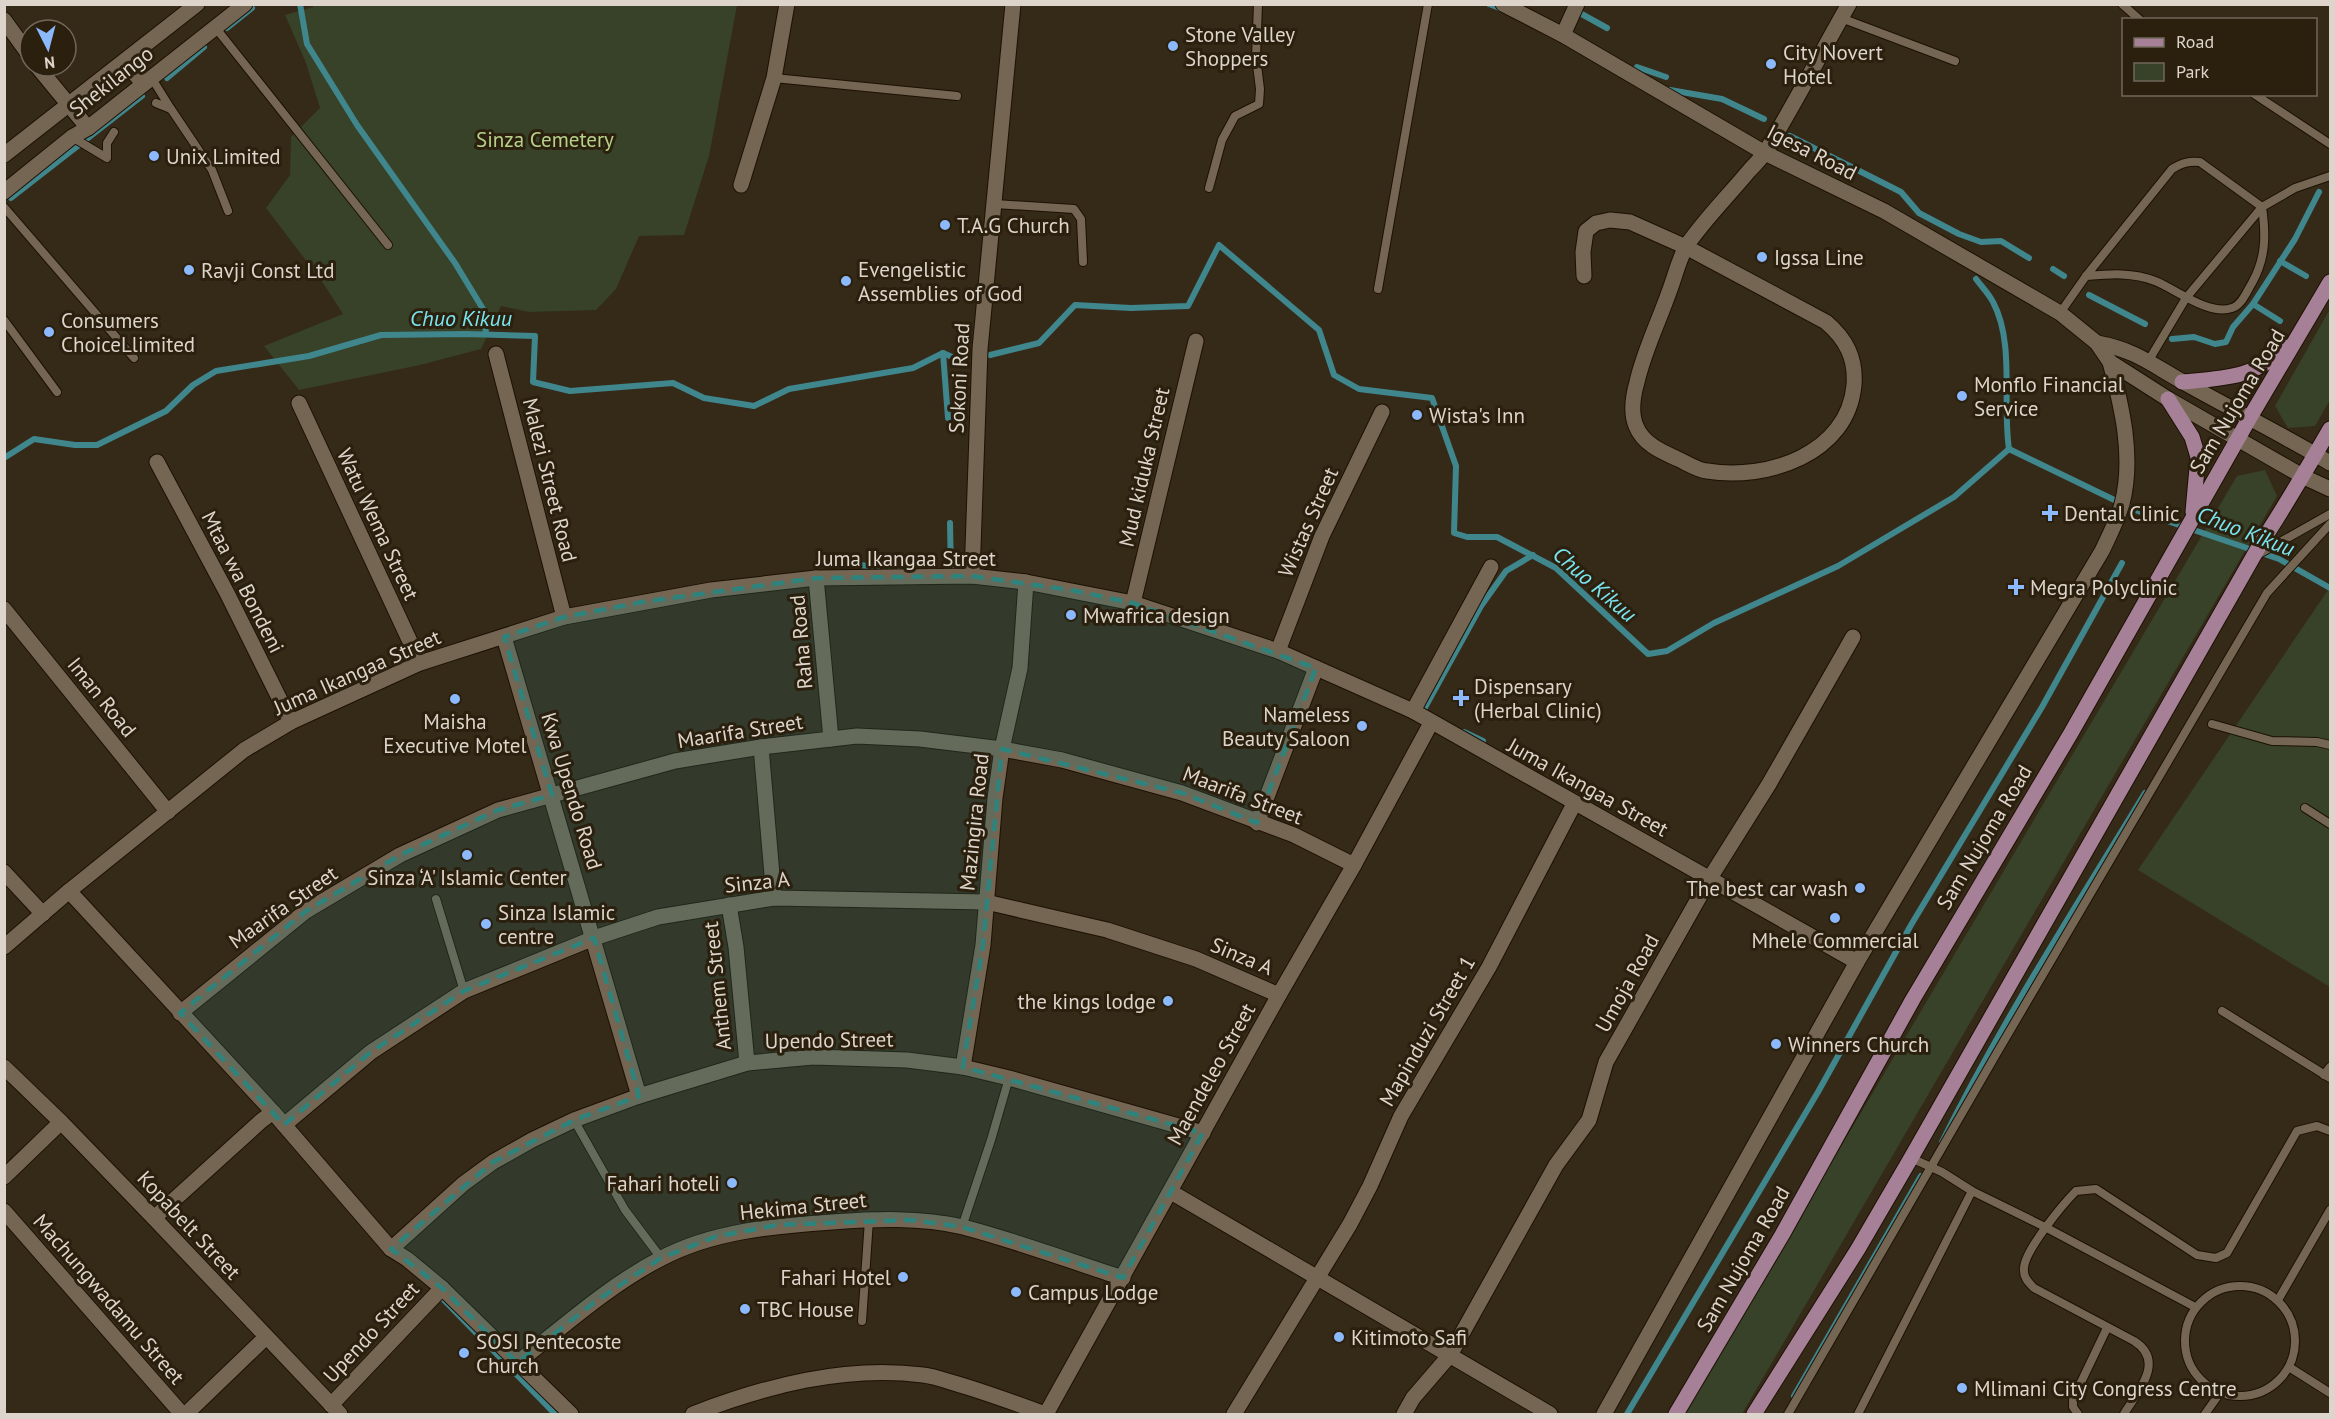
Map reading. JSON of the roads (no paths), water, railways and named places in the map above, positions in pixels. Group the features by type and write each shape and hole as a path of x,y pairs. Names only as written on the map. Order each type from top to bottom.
{"main road":[{"name":"Sam Nujoma Road","path":"1676,1414 1782,1235 1913,999 2065,743 2249,418 2331,282"},
{"path":"2182,382 2235,377 2251,372 2271,360 2300,336"},
{"path":"2168,399 2192,437 2198,457 2192,521"},
{"path":"1754,1414 1858,1249 2253,557 2304,477 2314,454 2331,429"}],"street":[{"name":"Shekilango","path":"4,155 197,4"},
{"name":"Shekilango","path":"4,192 244,4"},
{"path":"741,185 774,78 787,4"},
{"name":"Sokoni Road","path":"972,576 980,349 1013,4"},
{"name":"Igesa Road","path":"1503,4 1563,35 1765,153 1884,211 2060,313 2097,344 2110,362 2237,439 2304,477 2331,489"},
{"path":"1563,35 1577,4"},
{"path":"1584,276 1586,231 1596,223 1610,220 1630,222 1686,247 1826,322 1838,332 1846,344 1855,372 1853,394 1848,412 1837,430 1824,443 1805,456 1785,464 1754,471 1705,471 1658,450 1644,439 1636,427 1632,412 1637,380 1686,247 1765,153 1845,11"},
{"path":"4,20 18,39"},
{"path":"124,62 147,80"},
{"path":"47,78 88,128"},
{"name":"Mud kiduka Street","path":"1133,603 1196,341"},
{"name":"Igesa Road","path":"2097,344 2117,347 2149,360 2182,382 2331,464"},
{"name":"Malezi Street Road","path":"496,354 564,617"},
{"path":"1604,1414 1857,962 2102,551 2116,523 2122,501 2126,455 2121,409 2110,362"},
{"name":"Watu Wema Street","path":"299,404 420,663"},
{"name":"Wistas Street","path":"1278,651 1322,536 1382,412"},
{"name":"Mtaa wa Bondeni","path":"157,462 227,593 291,722"},
{"path":"1413,711 1491,567"},
{"name":"Juma Ikangaa Street","path":"4,947 69,891 244,750 291,722 420,663 564,617 700,592 816,578 972,576 1026,582 1133,603 1278,651 1413,711 1857,962"},
{"name":"Raha Road","path":"816,578 831,739"},
{"name":"Mazingira Road","path":"963,1067 983,945 989,854 1002,749 1020,668 1026,582"},
{"name":"Iman Road","path":"4,609 168,812"},
{"name":"Kwa Upendo Road","path":"504,637 639,1096"},
{"name":"Umoja Road","path":"1404,1414 1413,1398 1450,1355 1556,1165 1589,1120 1606,1062 1710,879 1769,784 1853,637"},
{"path":"1257,823 1316,668"},
{"name":"Maendeleo Street","path":"1046,1414 1279,995 1354,865 1431,723"},
{"name":"Maarifa Street","path":"180,1014 306,911 400,855 498,810 675,761 761,747 857,736 920,739 1002,749 1062,760 1182,793 1294,835 1354,865"},
{"path":"761,747 774,898"},
{"name":"Mapinduzi Street 1","path":"1233,1414 1365,1196 1401,1116 1489,967 1574,804"},
{"path":"4,872 43,914"},
{"path":"69,891 180,1014 273,1112 391,1249 442,1288 571,1414"},
{"name":"Sinza A","path":"284,1125 371,1052 464,991 594,938 658,917 774,898 986,902 1129,937 1196,959 1279,995"},
{"name":"Anthem Street","path":"729,905 736,947 747,1063"},
{"name":"Upendo Street","path":"391,1249 463,1184 493,1162 574,1120 639,1096 747,1063 813,1057 907,1060 963,1067 1203,1133"},
{"name":"Kopabelt Street","path":"4,1067 154,1218 336,1410"},
{"path":"154,1218 273,1112"},
{"path":"4,1178 61,1122"},
{"path":"1171,1192 1550,1414"},
{"name":"Machungwadamu Street","path":"4,1211 184,1414"},
{"name":"Hekima Street","path":"517,1363 595,1302 661,1258 715,1237 777,1225 911,1220 962,1227 1123,1278"},
{"name":"Upendo Street","path":"336,1410 442,1288"},
{"path":"184,1414 266,1337"},
{"path":"693,1414 763,1390 834,1376 883,1372 925,1375 992,1394 1046,1414"}],"lane":[{"path":"1209,188 1219,148 1235,116 1259,104 1260,89 1256,57 1258,4"},
{"path":"1378,289 1428,4"},
{"path":"2122,4 2138,18"},
{"path":"1845,11 1955,61"},
{"path":"215,27 388,245"},
{"path":"774,78 957,96"},
{"path":"147,80 171,109 212,170 228,211"},
{"path":"2257,96 2331,144"},
{"path":"156,103 171,109"},
{"path":"72,137 106,159 107,143 114,132"},
{"path":"2060,313 2086,276 2172,169 2180,163 2200,162 2262,207 2265,232 2264,255 2260,268 2243,299 2234,308 2219,309 2186,298 2155,281 2121,273 2086,276"},
{"path":"2149,360 2186,298 2262,207 2295,188 2331,176"},
{"path":"995,204 1074,208 1081,219 1083,262"},
{"path":"4,207 135,358"},
{"path":"4,320 57,393"},
{"path":"2253,557 2331,514"},
{"path":"1788,1414 2267,593 2331,524"},
{"path":"2212,724 2272,741 2317,742 2331,745"},
{"path":"2305,808 2331,824"},
{"path":"436,899 464,991"},
{"path":"2222,1011 2327,1077 2331,1067"},
{"path":"962,1227 1009,1078"},
{"path":"574,1120 625,1210 661,1258"},
{"path":"2124,1414 2148,1373 2150,1364 2148,1353 2134,1341 2034,1288 2027,1280 2024,1270 2025,1263 2045,1227 2076,1191 2096,1189 2181,1246 2197,1255 2216,1258 2227,1253 2297,1131 2317,1126 2331,1131"},
{"path":"1911,1158 2195,1307"},
{"path":"1858,1414 1972,1191"},
{"path":"2278,1300 2331,1210"},
{"path":"862,1321 869,1220"},
{"path":"2235,1285 2251,1286 2266,1291 2278,1300 2294,1324 2296,1339 2289,1367 2279,1380 2265,1390 2249,1395 2233,1396 2220,1393 2203,1382 2192,1370 2185,1354 2184,1338 2187,1322 2195,1307 2206,1296 2220,1288 2235,1285"},
{"path":"2078,1414 2073,1407 2073,1399 2107,1328"},
{"path":"2289,1367 2331,1393"},
{"path":"2205,1414 2220,1393"}],"waterway":[{"path":"300,4 307,44 357,125 455,263 483,309 486,334"},
{"path":"1489,4 1502,9"},
{"path":"227,28 252,8"},
{"path":"1578,12 1607,28"},
{"path":"167,78 204,47"},
{"path":"1637,67 1666,77"},
{"path":"1670,90 1722,99 1764,119"},
{"path":"11,198 142,96"},
{"path":"1790,136 1901,192 1919,213 1959,234 1981,242 2001,241 2029,258"},
{"path":"2172,339 2194,337 2215,344 2226,342 2233,327 2253,304 2295,239 2319,192"},
{"name":"Chuo Kikuu","path":"990,355 1039,343 1075,305 1131,308 1188,306 1219,245 1319,330 1334,375 1359,389 1432,398 1456,466 1454,533 1467,537 1497,537 1556,568 1648,654 1667,651 1714,623 1838,566 1954,497 2009,449 2135,510 2279,559 2330,588"},
{"path":"2280,261 2306,276"},
{"path":"2053,269 2064,276"},
{"path":"1976,279 1993,302 2004,336 2009,449"},
{"path":"2089,295 2145,324"},
{"path":"2253,304 2280,321"},
{"name":"Chuo Kikuu","path":"4,458 34,439 75,445 97,445 166,411 193,385 216,371 309,356 381,335 535,336 533,382 570,391 673,383 704,398 754,406 789,389 913,368 943,353 957,359"},
{"path":"943,353 948,418"},
{"path":"949,574 951,574 950,523"},
{"path":"1428,714 1423,711 1481,606 1506,571 1533,555"},
{"path":"833,562 904,570"},
{"path":"1627,1414 1818,1092 1911,925 2042,707 2122,563"},
{"path":"1464,732 1483,741 1480,747"},
{"path":"1942,1142 2014,1009 2145,793"},
{"path":"1794,1396 1921,1176"},
{"path":"440,1296 555,1414"}],"place":[{"name":"Stone Valley Shoppers","path":"1173,46"},
{"name":"City Novert Hotel","path":"1771,64"},
{"name":"Unix Limited","path":"154,156"},
{"name":"T.A.G Church","path":"945,225"},
{"name":"Igssa Line","path":"1762,257"},
{"name":"Ravji Const Ltd","path":"189,270"},
{"name":"Evengelistic Assemblies of God","path":"846,281"},
{"name":"Consumers ChoiceLlimited","path":"49,332"},
{"name":"Monflo Financial Service","path":"1962,396"},
{"name":"Wista's Inn","path":"1417,415"},
{"name":"Dental Clinic","path":"2050,513"},
{"name":"Megra Polyclinic","path":"2016,587"},
{"name":"Mwafrica design","path":"1071,615"},
{"name":"Dispensary (Herbal Clinic)","path":"1461,698"},
{"name":"Maisha Executive Motel","path":"455,699"},
{"name":"Nameless Beauty Saloon","path":"1362,726"},
{"name":"Sinza ‘A' Islamic Center","path":"467,855"},
{"name":"The best car wash","path":"1860,888"},
{"name":"Mhele Commercial","path":"1835,918"},
{"name":"Sinza Islamic centre","path":"486,924"},
{"name":"the kings lodge","path":"1168,1001"},
{"name":"Winners Church","path":"1776,1044"},
{"name":"Fahari hoteli","path":"732,1183"},
{"name":"Fahari Hotel","path":"903,1277"},
{"name":"Campus Lodge","path":"1016,1292"},
{"name":"TBC House","path":"745,1309"},
{"name":"Kitimoto Safi","path":"1339,1337"},
{"name":"SOSI Pentecoste Church","path":"464,1353"},
{"name":"Mlimani City Congress Centre","path":"1962,1388"}],"park label":[{"name":"Sinza Cemetery","path":"545,139"}]}
